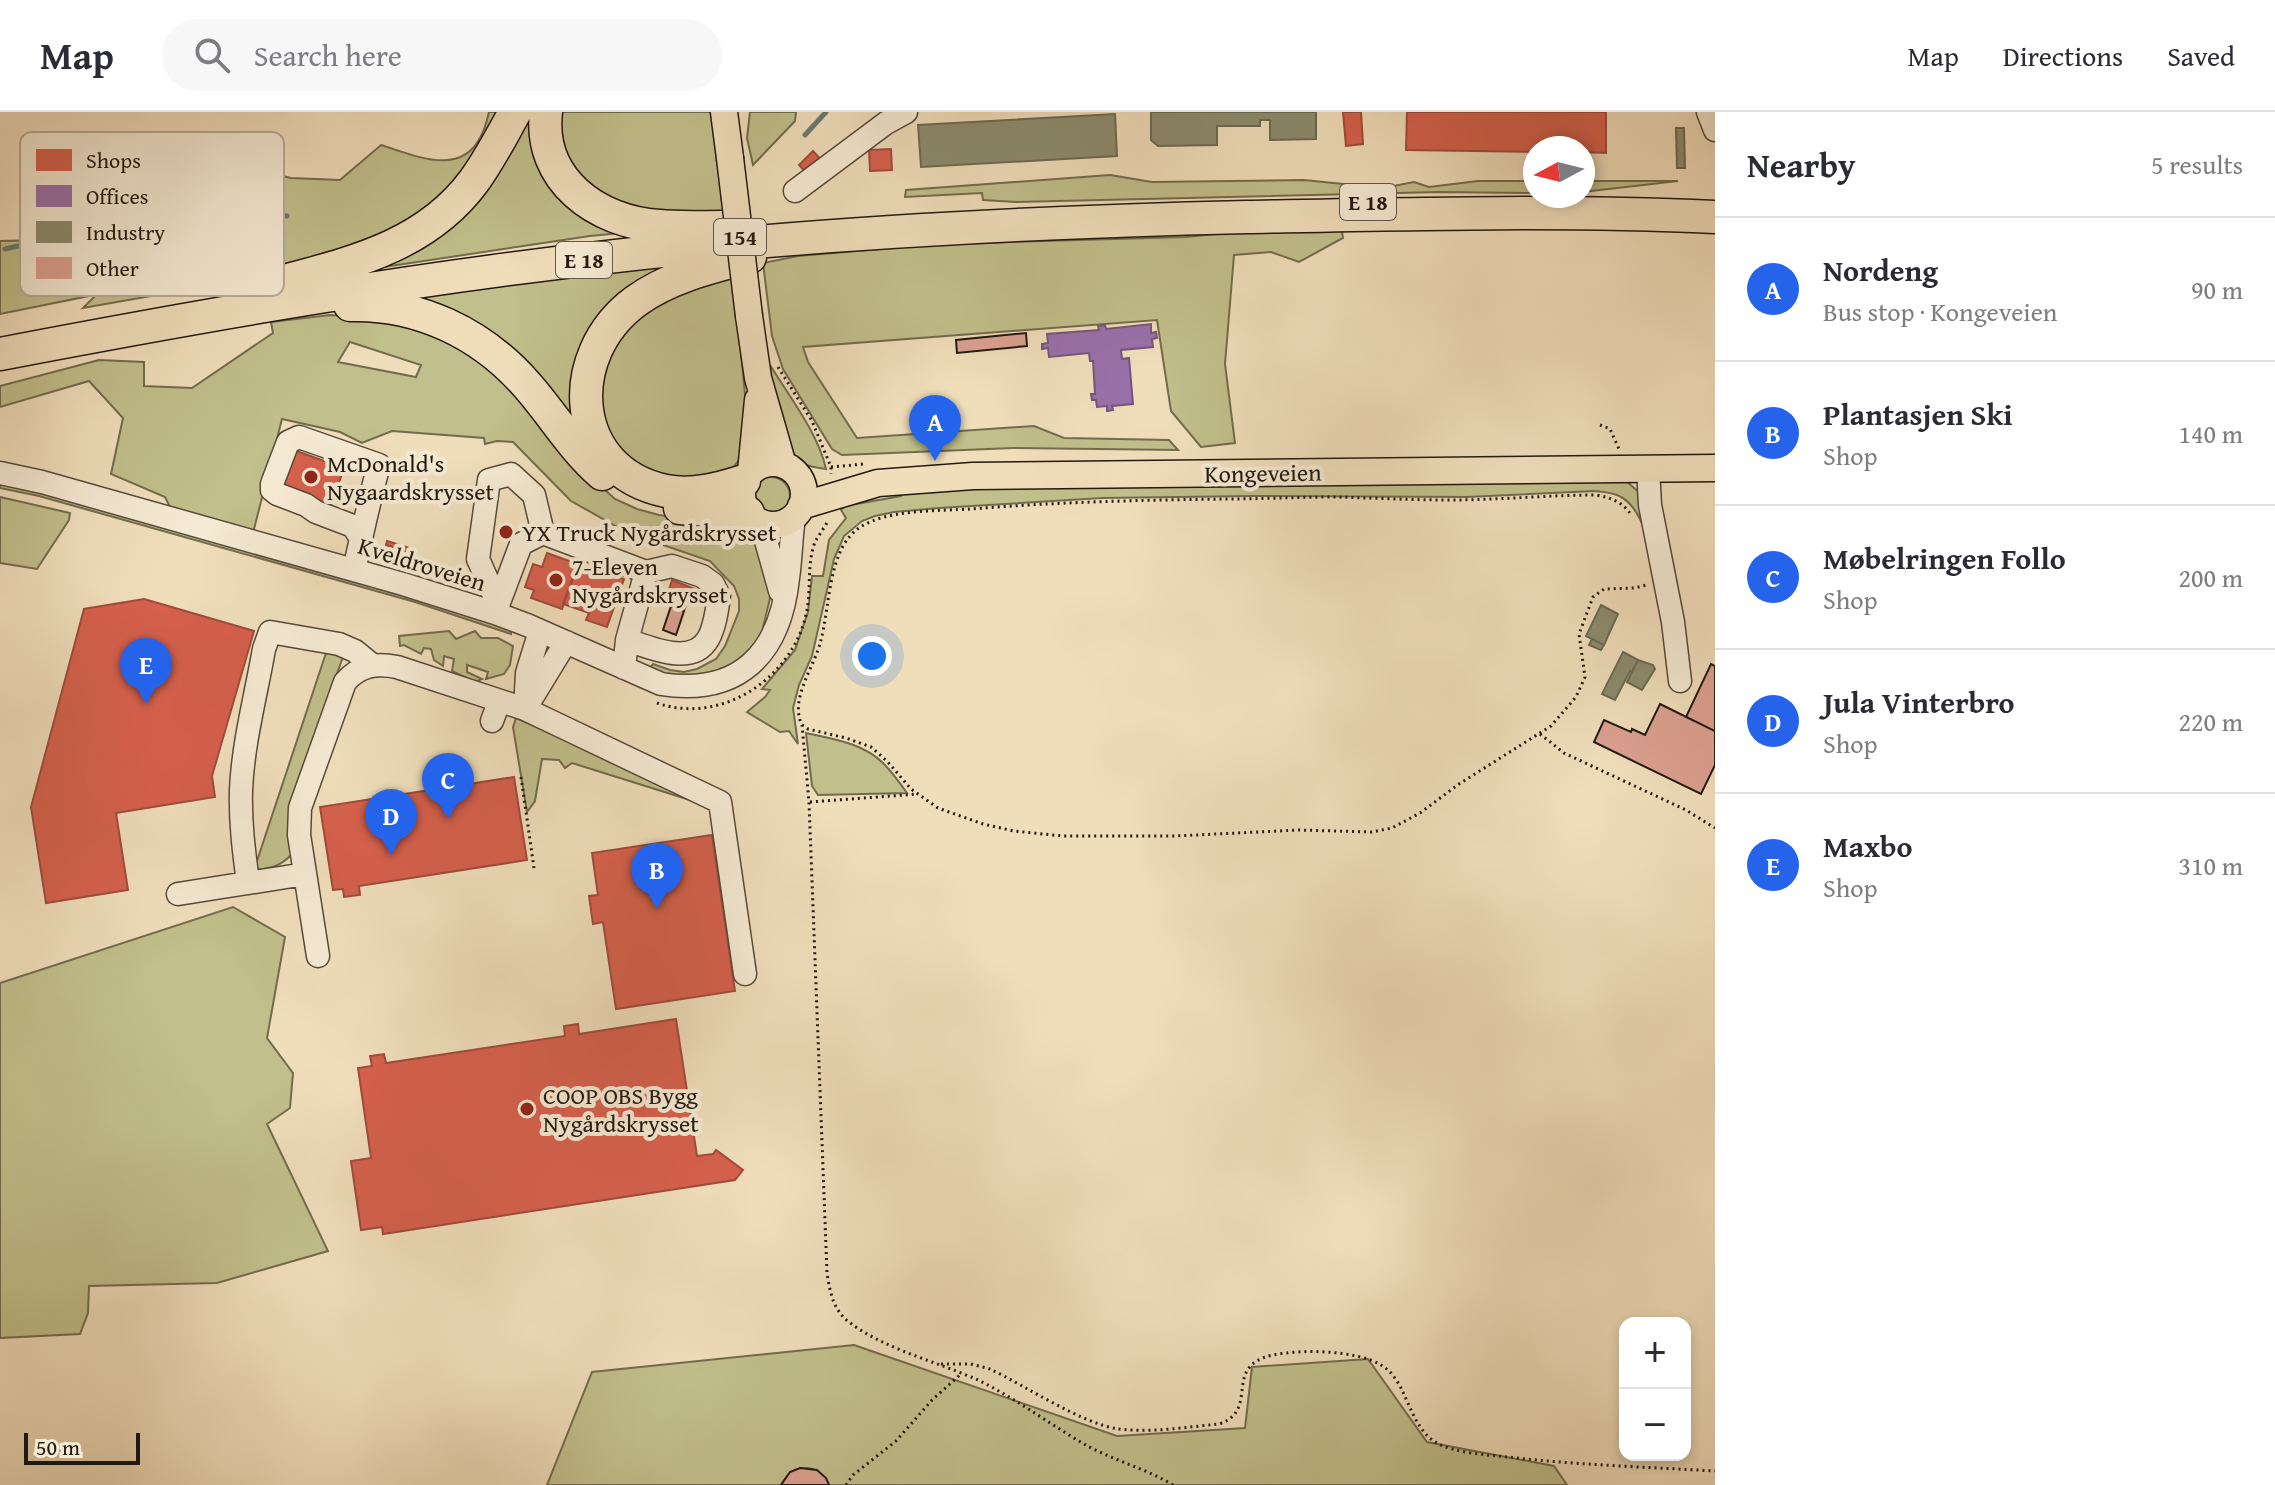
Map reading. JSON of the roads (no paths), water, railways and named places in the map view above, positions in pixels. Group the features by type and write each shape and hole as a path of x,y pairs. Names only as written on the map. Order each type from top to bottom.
{"highway":[{"name":"E 18","path":"284,281 387,250 423,231 451,208 474,182 515,112"},
{"name":"E 18","path":"546,112 548,144 555,168 569,189 588,204 628,221 657,226 788,228"},
{"name":"E 18","path":"284,293 505,259 788,228 1079,210 1257,203 1469,201 1715,207"},
{"name":"E 18","path":"0,354 243,309 461,276 724,244 1081,221 1437,212 1715,217"},
{"name":"E 18","path":"748,476 697,492 668,492 624,472 606,456 593,434 585,402 586,378 594,354 610,326 645,296 666,284 709,268 766,253 927,231"},
{"name":"E 18","path":"197,306 232,296"},
{"name":"E 18","path":"0,342 263,296"},
{"name":"E 18","path":"243,309 360,305 396,309 437,319 469,335 496,354 525,383 595,468 619,488 645,501 669,507 754,518"}],"main road":[{"name":"154","path":"724,112 749,316 768,372 790,470 803,490 798,511"},
{"name":"154","path":"754,518 742,497 757,413 768,372"},
{"path":"748,476 766,464 790,470"},
{"name":"Kongeveien","path":"790,470 878,483 973,476 1715,468"},
{"name":"Kongeveien","path":"798,511 878,483"},
{"path":"754,518 778,525 798,511"}],"street":[{"path":"795,191 886,123 906,112"},
{"path":"1708,112 1715,130"},
{"path":"354,570 362,540 365,512 379,465 299,437 293,438 288,442 272,490 353,526 362,540"},
{"path":"1648,468 1650,505 1673,622 1680,681"},
{"name":"Kveldroveien","path":"0,473 42,482 496,609 661,684 682,687 728,680 745,669 768,646 783,604 798,511"},
{"path":"496,609 478,559 489,480 511,474 534,495 543,533"},
{"path":"754,518 783,604"},
{"path":"496,609 521,544 543,533 646,572 672,566 702,576 713,584 719,596 707,642 691,652 670,654 627,640"},
{"path":"624,668 627,640 646,572"},
{"path":"525,709 527,673 540,631"},
{"path":"248,883 241,827 241,788 264,649 270,632 339,644 355,651 372,665"},
{"path":"525,709 566,642"},
{"path":"318,956 299,821 304,793 345,682 358,670 372,665 397,667 496,711 525,709 720,802 745,974"},
{"path":"178,894 305,874"}],"waterway":[{"path":"805,135 826,112"},
{"path":"5,249 20,246"}],"place":[{"name":"Nordeng","path":"935,461"},
{"name":"McDonald's Nygaardskrysset","path":"311,477"},
{"name":"YX Truck Nygårdskrysset","path":"506,532"},
{"name":"7-Eleven Nygårdskrysset","path":"556,580"},
{"name":"Maxbo","path":"146,704"},
{"name":"Møbelringen Follo","path":"448,819"},
{"name":"Jula Vinterbro","path":"391,855"},
{"name":"Plantasjen Ski","path":"657,909"},
{"name":"COOP OBS Bygg Nygårdskrysset","path":"527,1109"}]}
